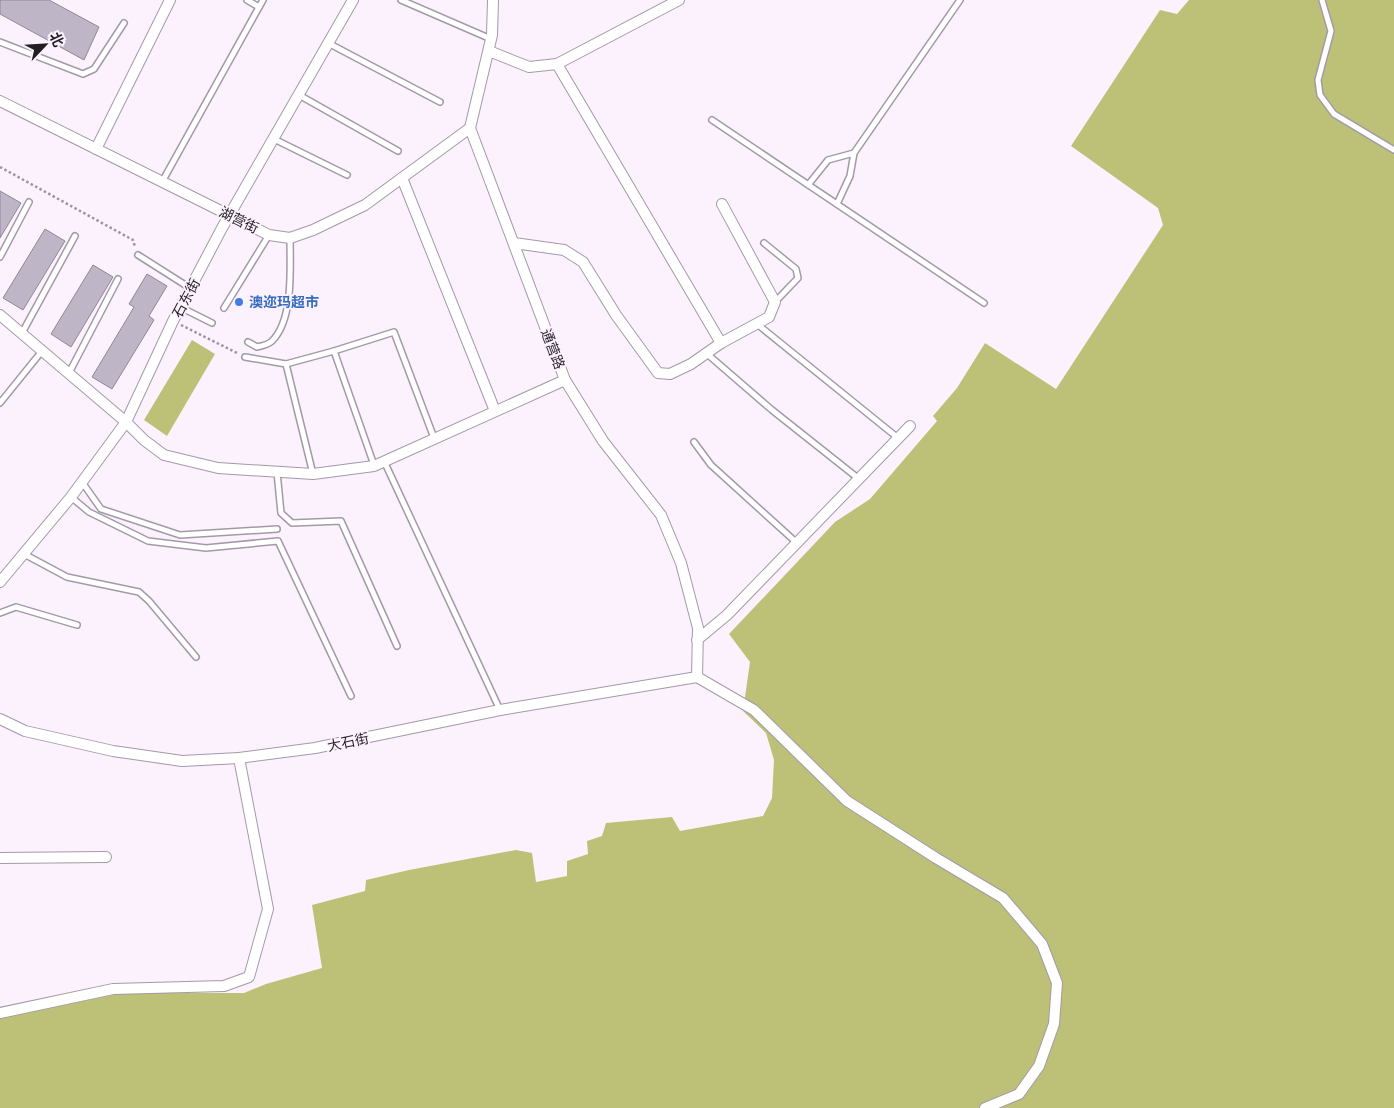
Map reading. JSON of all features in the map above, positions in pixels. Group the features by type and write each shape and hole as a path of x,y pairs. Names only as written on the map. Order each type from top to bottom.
{"street":[{"path":"96,149 170,0"},
{"name":"石东街","path":"0,582 71,497 126,422 180,307 230,215 353,0"},
{"path":"470,128 491,40 493,0"},
{"path":"489,51 529,68 556,64 679,0"},
{"path":"556,64 721,342"},
{"name":"湖营街","path":"0,101 269,235 290,238 314,230 365,205 470,128"},
{"name":"通营路","path":"470,128 565,380 603,441 661,515 681,563 698,628 697,677"},
{"path":"402,178 496,411"},
{"path":"514,243 564,250 583,262 616,315 658,373 670,374 691,364 721,342 769,317 775,302 722,204"},
{"path":"0,315 126,422 144,440 164,455 218,468 313,474 374,466 565,380"},
{"path":"697,640 727,616 910,426"},
{"path":"697,677 754,710 847,801 1003,898 1042,944 1057,983 1054,1024 1039,1066 1019,1094 985,1108"},
{"name":"大石街","path":"0,719 25,732 112,751 182,761 239,758 315,748 500,710 697,677"},
{"path":"0,1013 113,988 224,986 248,977 268,909 239,758"},
{"path":"0,858 106,857"}],"lane":[{"path":"247,0 259,7"},
{"path":"162,182 263,0"},
{"path":"401,0 491,40"},
{"path":"837,204 850,176 854,153 960,0"},
{"path":"1322,0 1330,32 1318,80 1320,95 1334,114 1394,150"},
{"path":"0,42 83,74 94,70 124,23"},
{"path":"328,43 440,102"},
{"path":"299,95 398,152"},
{"path":"712,120 984,303"},
{"path":"274,139 347,175"},
{"path":"808,185 828,160 854,153"},
{"path":"0,257 29,202"},
{"path":"224,308 269,235"},
{"path":"22,334 75,236"},
{"path":"248,342 257,347 271,342 284,322 290,292 290,238"},
{"path":"764,243 796,269 798,278 775,302"},
{"path":"138,255 191,288"},
{"path":"69,373 118,279"},
{"path":"180,307 212,323"},
{"path":"756,324 898,439"},
{"path":"245,357 286,364 394,332 434,439"},
{"path":"0,403 42,351"},
{"path":"334,351 374,466"},
{"path":"706,353 772,410 859,479"},
{"path":"286,364 313,474"},
{"path":"694,442 710,465 797,542"},
{"path":"384,461 500,710"},
{"path":"277,472 281,513 292,523 341,521 397,646"},
{"path":"82,482 101,509 180,534 277,529"},
{"path":"71,497 89,512 148,541 206,548 278,541 351,696"},
{"path":"24,554 67,577 139,592 149,601 196,657"},
{"path":"0,613 16,607 77,626"}],"path":[{"path":"0,167 133,240 138,255"},
{"path":"173,321 245,357"}],"green space":[{"path":"1189,0 1394,0 1394,1108 0,1108 0,1018 122,993 244,993 266,984 322,968 312,905 365,891 366,880 516,850 532,853 536,882 567,876 567,861 588,854 587,841 602,836 606,823 672,817 680,831 763,816 772,798 774,760 766,733 743,711 750,662 729,634 835,522 870,499 937,421 933,416 957,388 985,343 1056,389 1163,225 1158,208 1071,146 1160,10 1177,14"},
{"path":"192,340 215,354 167,436 144,420"}],"building":[{"path":"0,0 49,0 99,27 84,60 0,14"},
{"path":"0,191 21,203 0,238"},
{"path":"45,229 65,241 23,310 3,298"},
{"path":"93,265 113,277 71,347 51,334"},
{"path":"147,274 167,286 149,316 154,320 112,389 92,377 134,307 129,304"}],"place":[{"name":"澳迩玛超市","path":"239,302"}]}
